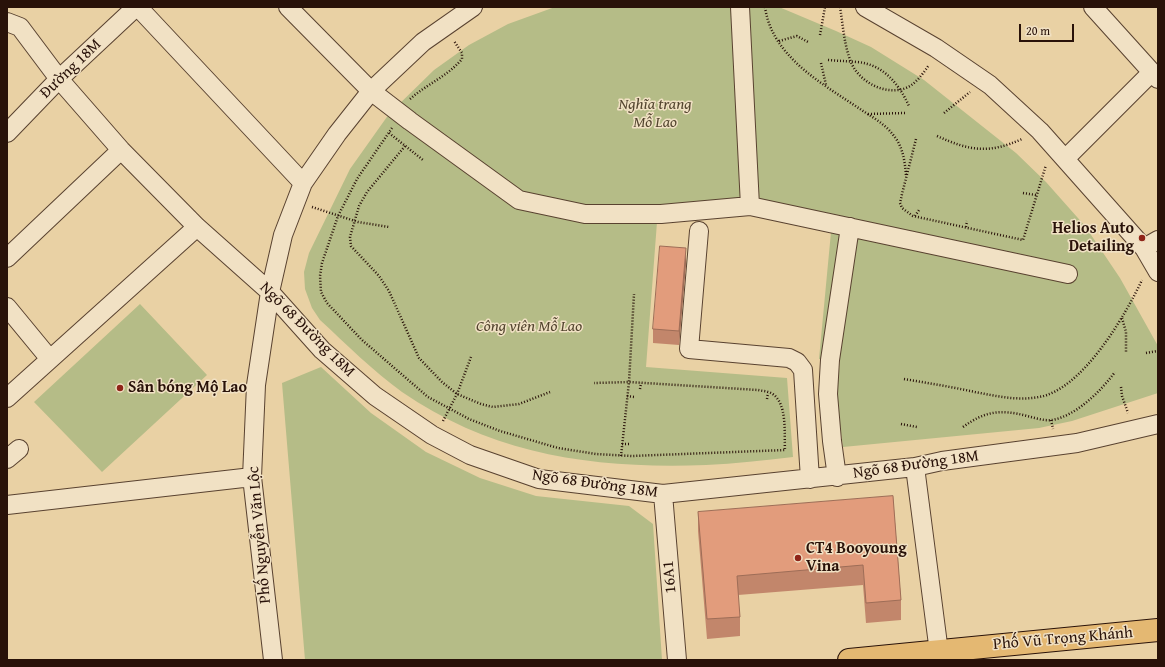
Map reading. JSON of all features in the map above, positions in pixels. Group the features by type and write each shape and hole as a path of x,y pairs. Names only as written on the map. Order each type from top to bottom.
{"main road":[{"name":"Phố Vũ Trọng Khánh","path":"849,660 940,655 1158,630"}],"street":[{"name":"Đường 18M","path":"7,133 59,79 137,7"},
{"path":"137,7 303,183"},
{"path":"288,7 371,91 519,200 585,214 661,214 750,206 1068,274"},
{"name":"Phố Nguyễn Văn Lộc","path":"272,660 252,477 256,385 270,292 283,235 303,183 337,134 371,91 423,42 473,7"},
{"path":"740,7 750,206"},
{"path":"865,7 940,51 990,85 1040,131 1153,255"},
{"path":"1065,159 1155,75 1093,7"},
{"name":"Ngõ 68 Đường 18M","path":"7,22 20,27 59,79 121,150 197,227 270,292 322,350 375,396 435,437 470,455 539,479 663,494 837,477 915,467 942,461 1077,443 1158,424"},
{"path":"7,258 121,150"},
{"path":"7,398 197,227"},
{"path":"837,477 828,394 830,360 850,227"},
{"path":"699,231 689,349 789,358 797,362 803,370 810,479"},
{"path":"7,306 50,358"},
{"path":"915,467 940,655"},
{"path":"7,505 252,477"},
{"name":"16A1","path":"663,494 677,660"}],"path":[{"path":"765,7 774,33 790,59 895,136 901,147 905,161 906,179"},
{"path":"820,35 825,7"},
{"path":"840,7 851,62 857,73 869,84 887,89 901,89 910,86 918,79 940,51"},
{"path":"444,28 462,53 462,59 454,68 428,85 399,113 389,134 357,178 338,216 322,263 320,276 321,292 327,303 362,340 428,397 449,409 500,431 539,443 566,449 621,456 723,454 785,450 782,409 778,400 768,392 758,390 629,382 594,383"},
{"path":"778,41 797,36 808,42"},
{"path":"828,60 851,62 874,67 887,74 901,89 909,106"},
{"path":"821,63 826,85"},
{"path":"944,113 968,93 980,79"},
{"path":"867,114 905,113"},
{"path":"938,136 970,148 988,150 1003,147 1040,131"},
{"path":"389,134 423,160"},
{"path":"916,139 900,203 902,208 916,216 1023,240 1052,144"},
{"path":"405,146 367,192 359,206 350,238 351,246 370,265 389,291 419,358 442,382 457,394 481,404 493,407 519,404 550,392"},
{"path":"1023,193 1036,195"},
{"path":"296,201 354,221 389,227"},
{"path":"916,216 919,210"},
{"path":"966,227 967,221"},
{"path":"904,379 1002,397 1022,399 1040,397 1059,389 1076,375 1098,352 1122,318 1153,255"},
{"path":"621,456 629,382 634,294"},
{"path":"1122,318 1126,332 1126,353"},
{"path":"1146,353 1158,351"},
{"path":"435,437 457,394 471,357"},
{"path":"963,427 976,418 989,412 1006,412 1051,420 1063,416 1092,397 1114,372"},
{"path":"640,389 641,383"},
{"path":"1121,387 1122,396 1134,430"},
{"path":"767,399 768,392"},
{"path":"627,396 634,397"},
{"path":"901,424 917,427"},
{"path":"622,444 629,444"}],"green space":[{"path":"555,7 779,7 871,47 924,80 1016,153 1046,182 1085,226 1120,278 1158,346 1158,393 1072,421 1039,428 843,447 836,398 840,362 819,359 831,232 762,214 657,222 646,367 787,378 793,457 739,463 665,466 586,461 548,454 510,444 473,431 437,414 402,392 370,366 320,320 312,308 305,289 304,272 309,253 350,169 389,114 434,70 469,45 508,24"},
{"name":"Sân bóng Mộ Lao","path":"140,304 207,375 102,472 34,402"},
{"path":"321,367 371,413 426,452 480,478 536,496 629,506 653,524 662,660 305,660 282,383"}],"building":[{"path":"660,246 686,248 679,331 653,329"},
{"name":"CT4 Booyoung Vina","path":"893,496 901,600 866,603 863,565 737,576 740,617 707,619 698,512"}],"place":[{"name":"Helios Auto Detailing","path":"1142,238"},
{"name":"Sân bóng Mộ Lao","path":"120,388"},
{"name":"CT4 Booyoung Vina","path":"798,558"}],"park label":[{"name":"Nghĩa trang Mỗ Lao","path":"655,114"},
{"name":"Công viên Mỗ Lao","path":"529,327"}]}
